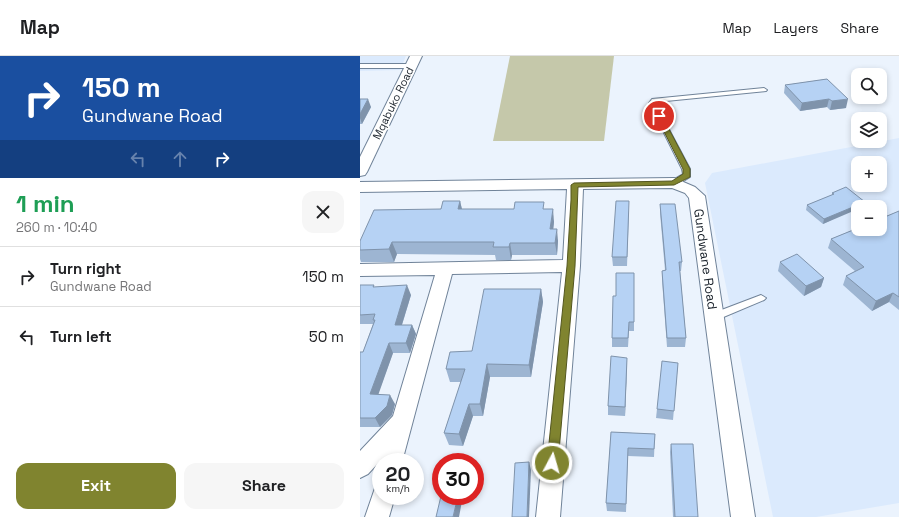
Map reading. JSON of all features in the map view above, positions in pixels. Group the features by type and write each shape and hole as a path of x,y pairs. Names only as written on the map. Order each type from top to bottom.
{"street":[{"name":"Mqabuko Road","path":"360,172 413,61"},
{"name":"Gundwane Road","path":"360,187 674,183 690,190 696,196 743,517"},
{"path":"548,517 571,266 575,200 574,185"},
{"path":"360,270 571,266"},
{"path":"394,453 402,420 445,269"},
{"path":"360,467 402,420"},
{"path":"377,517 380,505"}],"lane":[{"path":"360,66 413,61"},
{"path":"674,183 687,175 686,169 652,103 654,100 764,90"},
{"path":"714,317 761,298"}],"shaded area":[{"path":"360,56 406,56 400,70 360,71"},
{"path":"899,138 899,503 816,517 773,517 705,183 712,173 851,147 887,148 887,140"}],"green space":[{"path":"510,56 614,56 604,141 493,141"}],"building":[{"path":"827,79 848,99 832,101 829,99 802,103 785,85"},
{"path":"360,99 368,99 360,114"},
{"path":"846,187 862,200 851,200 851,208 824,219 807,205 834,194 832,193"},
{"path":"443,201 460,201 458,209 514,209 515,202 544,202 543,209 553,209 550,229 557,229 555,243 510,243 509,247 493,247 494,242 392,242 389,249 360,250 360,241 374,210 441,209"},
{"path":"616,201 629,201 627,257 612,257"},
{"path":"660,204 675,204 682,262 679,262 686,338 667,338 662,271 666,270"},
{"path":"899,211 899,297 893,293 876,301 846,276 864,267 831,239 851,231 851,236 887,236 887,216"},
{"path":"797,254 824,278 806,286 780,262"},
{"path":"616,273 634,273 634,322 629,322 628,338 612,338 613,296 616,296"},
{"path":"360,285 374,285 373,287 407,285 395,325 412,325 406,343 389,343 370,394 390,395 387,406 375,418 360,418 360,352 363,352 375,320 373,320 375,314 360,315"},
{"path":"484,289 541,289 529,365 487,364 480,404 469,404 459,434 444,433 465,369 446,369 450,352 472,351"},
{"path":"611,356 627,358 625,407 608,406"},
{"path":"662,361 678,363 674,411 657,409"},
{"path":"611,432 655,434 654,449 628,448 626,504 606,503"},
{"path":"671,444 693,444 698,517 675,517"},
{"path":"529,462 527,517 512,517 515,463"},
{"path":"439,505 456,505 453,517 436,517"}],"route":[{"path":"552,463 571,266 575,200 574,185 674,183 687,175 686,169 659,116"}]}
